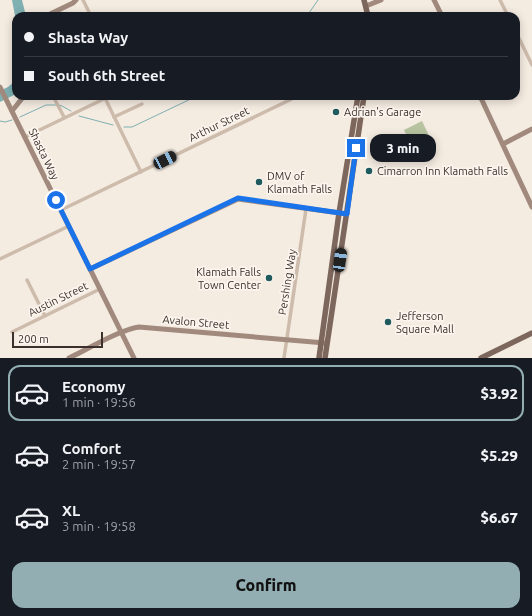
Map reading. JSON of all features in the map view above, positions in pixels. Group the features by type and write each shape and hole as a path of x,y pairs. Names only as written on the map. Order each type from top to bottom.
{"main road":[{"path":"364,0 367,12"},
{"path":"325,358 324,343 339,213 357,100"},
{"path":"319,358 324,343 347,214 363,100"},
{"path":"481,358 532,333"}],"street":[{"path":"54,12 76,0"},
{"path":"83,0 89,12"},
{"path":"366,6 381,0"},
{"path":"434,0 440,12"},
{"path":"500,0 506,12"},
{"path":"520,40 532,66"},
{"name":"Shasta Way","path":"0,87 134,358"},
{"path":"12,111 21,100"},
{"path":"55,100 64,117"},
{"path":"25,137 98,100"},
{"path":"106,100 141,172"},
{"name":"Arthur Street","path":"61,210 290,100"},
{"path":"482,100 532,207"},
{"path":"114,117 142,104"},
{"path":"503,144 532,130"},
{"name":"Austin Street","path":"90,269 238,198 347,214"},
{"name":"Pershing Way","path":"284,358 306,209"},
{"path":"0,259 69,226"},
{"path":"27,280 45,316"},
{"name":"Austin Street","path":"12,332 100,289"},
{"name":"Avalon Street","path":"69,358 122,332 139,327 324,343"}],"green space":[{"path":"422,121 434,146 416,155 404,130"}],"water":[{"path":"12,0 22,0 25,12 14,12"},
{"path":"12,84 12,96 0,102 0,91"}],"waterway":[{"path":"310,12 318,0"},
{"path":"124,127 132,127 189,100"},
{"path":"20,117 46,105 56,105"},
{"path":"59,105 71,111"},
{"path":"79,116 113,125"},
{"path":"0,121 5,122 12,120"}],"place":[{"name":"Adrian's Garage","path":"336,112"},
{"name":"Cimarron Inn Klamath Falls","path":"369,171"},
{"name":"DMV of Klamath Falls","path":"259,182"},
{"name":"Klamath Falls Town Center","path":"269,278"},
{"name":"Jefferson Square Mall","path":"388,322"}],"route":[{"path":"56,200 90,269 238,198 347,214 356,148"}]}
